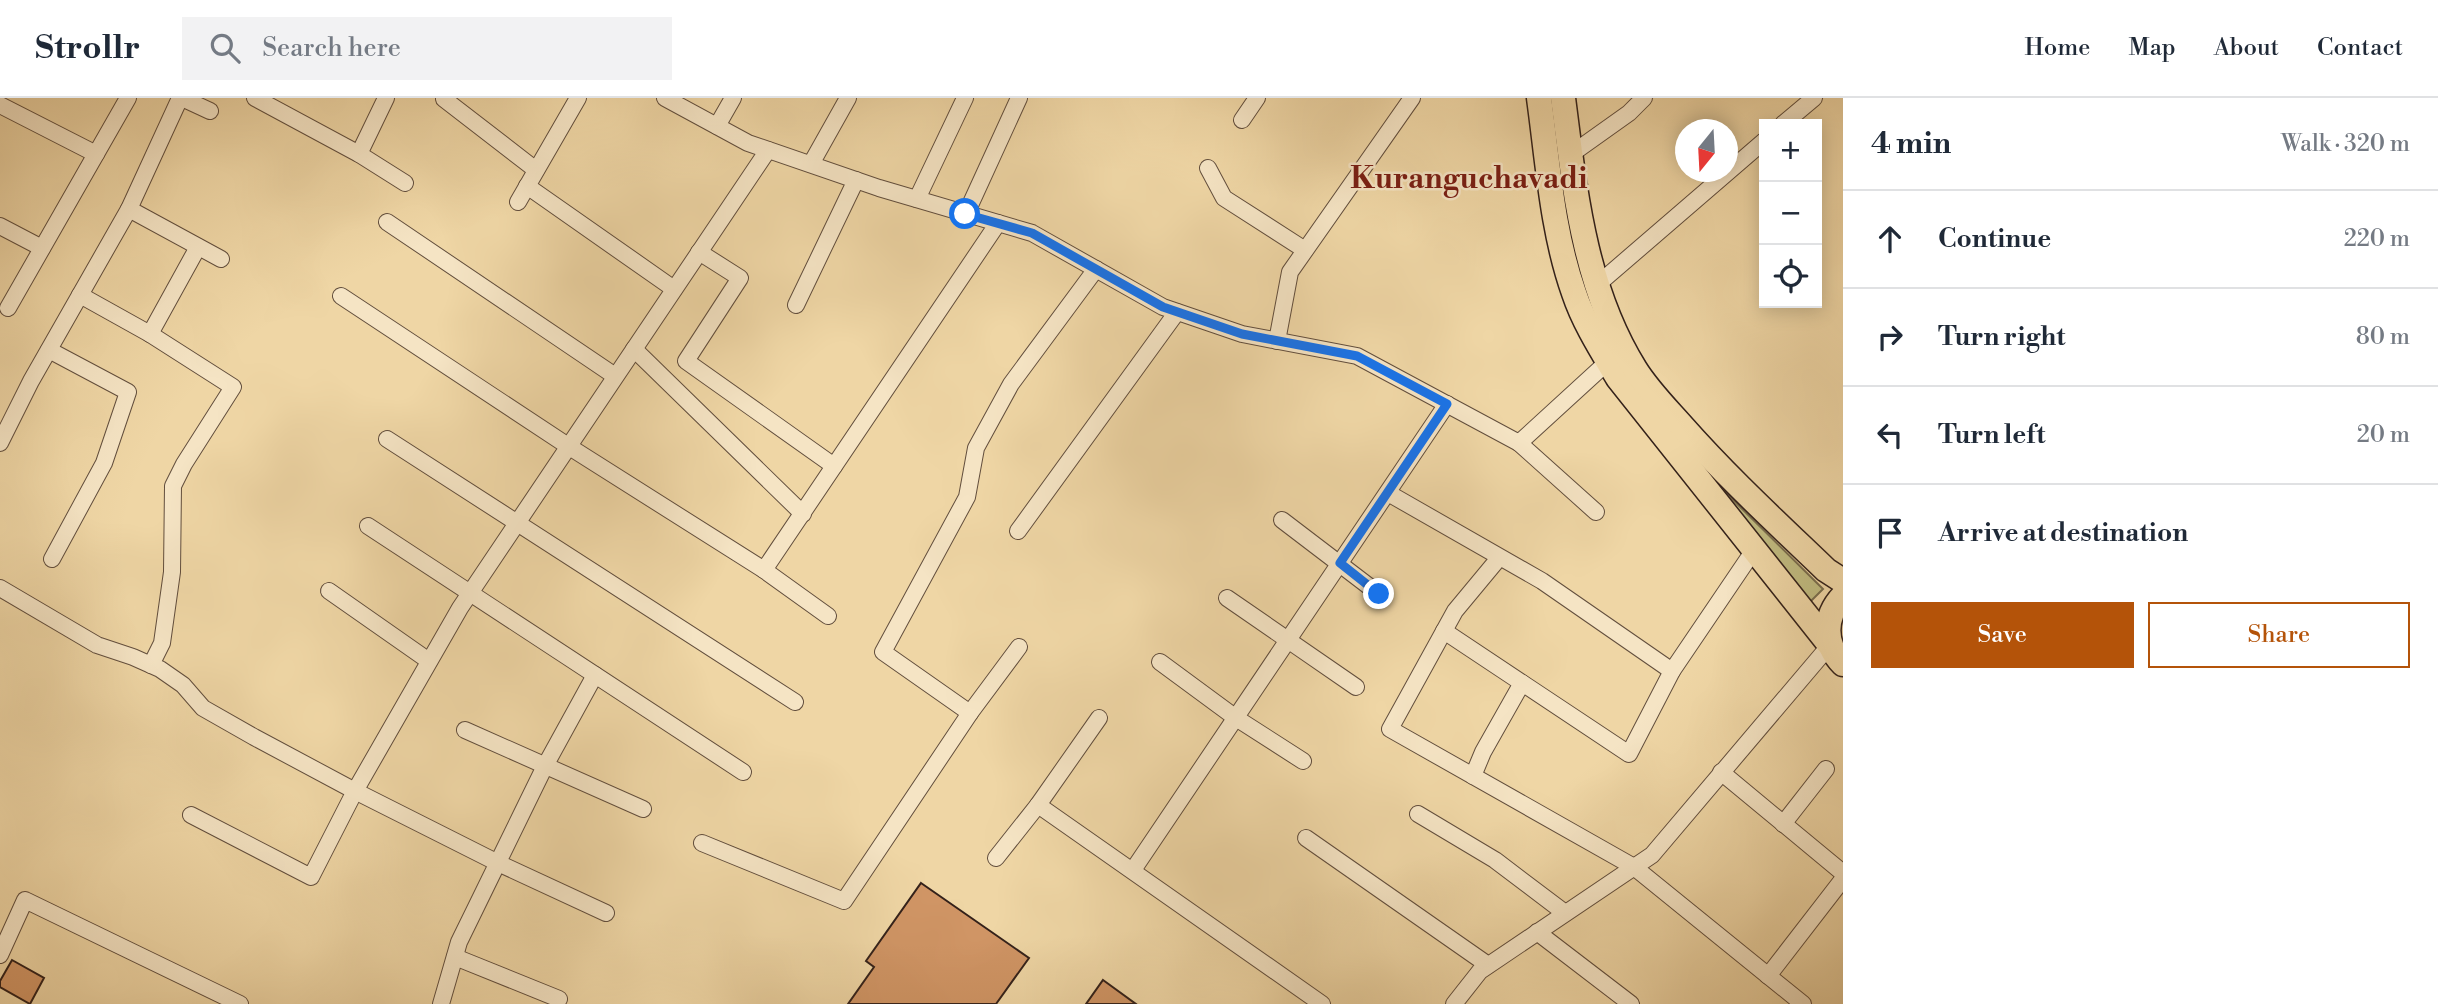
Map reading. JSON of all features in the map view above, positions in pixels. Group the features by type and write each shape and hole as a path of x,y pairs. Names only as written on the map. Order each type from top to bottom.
{"main road":[{"path":"1539,98 1561,245 1574,293 1591,331 1636,371 1736,484 1826,570 1843,581"},
{"path":"1563,98 1579,219 1616,355 1618,379 1837,654"},
{"path":"1837,654 1828,633 1829,620 1833,608 1843,596"}],"street":[{"path":"8,308 128,98"},
{"path":"0,443 129,209 181,98 210,111"},
{"path":"359,154 386,98"},
{"path":"518,202 578,98"},
{"path":"665,98 748,143 856,180 1032,233 1163,307 1242,334 1357,356 1519,443 1595,512"},
{"path":"718,126 733,98"},
{"path":"811,164 848,98"},
{"path":"918,199 965,98"},
{"path":"965,214 1019,98"},
{"path":"1242,120 1257,98"},
{"path":"1277,341 1290,272 1412,98"},
{"path":"1570,156 1629,113 1644,98"},
{"path":"1789,119 1814,98"},
{"path":"259,99 359,154 405,183"},
{"path":"444,99 536,170"},
{"path":"0,105 96,154"},
{"path":"1597,285 1759,145"},
{"path":"191,815 311,877 355,791 470,593 768,150"},
{"path":"1208,169 1224,198 1305,250"},
{"path":"796,305 856,180"},
{"path":"527,186 674,289"},
{"path":"129,209 221,259"},
{"path":"387,222 615,376"},
{"path":"764,570 998,223"},
{"path":"0,226 42,248"},
{"path":"150,334 198,247"},
{"path":"699,252 740,278 686,361 834,466"},
{"path":"970,713 883,652 967,497 976,448 1005,395 1096,269"},
{"path":"80,295 150,334 233,387 173,486 172,572 162,643 151,665"},
{"path":"341,296 568,446 764,570 828,615"},
{"path":"1018,531 1177,312"},
{"path":"634,349 803,514"},
{"path":"49,350 128,392 104,463 52,559"},
{"path":"1519,443 1616,355"},
{"path":"1133,870 1447,404"},
{"path":"387,439 795,702"},
{"path":"1388,493 1542,581 1672,671"},
{"path":"1282,520 1379,594"},
{"path":"368,526 743,772"},
{"path":"1444,631 1629,754 1672,671 1754,550"},
{"path":"1499,558 1455,611 1390,729 1634,867 1802,1004"},
{"path":"0,588 97,645 151,665 183,685 203,708 355,791 498,863 606,913"},
{"path":"329,591 429,662"},
{"path":"1227,598 1356,687"},
{"path":"702,843 844,901 970,713 1019,647"},
{"path":"1454,1004 1480,971 1651,855 1721,772 1837,654"},
{"path":"1160,662 1236,718 1303,761"},
{"path":"441,1004 459,942 545,766 595,675"},
{"path":"1472,776 1522,683"},
{"path":"996,858 1038,805 1099,718"},
{"path":"465,730 643,809"},
{"path":"1783,824 1826,769"},
{"path":"1721,772 1843,873"},
{"path":"1038,805 1133,870 1304,999 1322,1004"},
{"path":"1418,814 1495,860 1565,913"},
{"path":"1306,838 1488,965"},
{"path":"1768,976 1843,879"},
{"path":"0,954 25,900 240,1004"},
{"path":"1537,932 1624,1002"},
{"path":"455,957 559,999"}],"shaded area":[{"path":"1724,491 1823,589 1808,604 1720,493"}],"building":[{"path":"921,883 1029,958 996,1004 848,1004 874,967 866,961"},
{"path":"12,960 44,978 30,1004 0,987 0,981"},
{"path":"1103,980 1136,1004 1086,1004"}],"district":[{"name":"Kuranguchavadi","path":"1469,178"}],"route":[{"path":"965,214 1032,233 1163,307 1242,334 1357,356 1447,404 1340,563 1379,594"}]}
